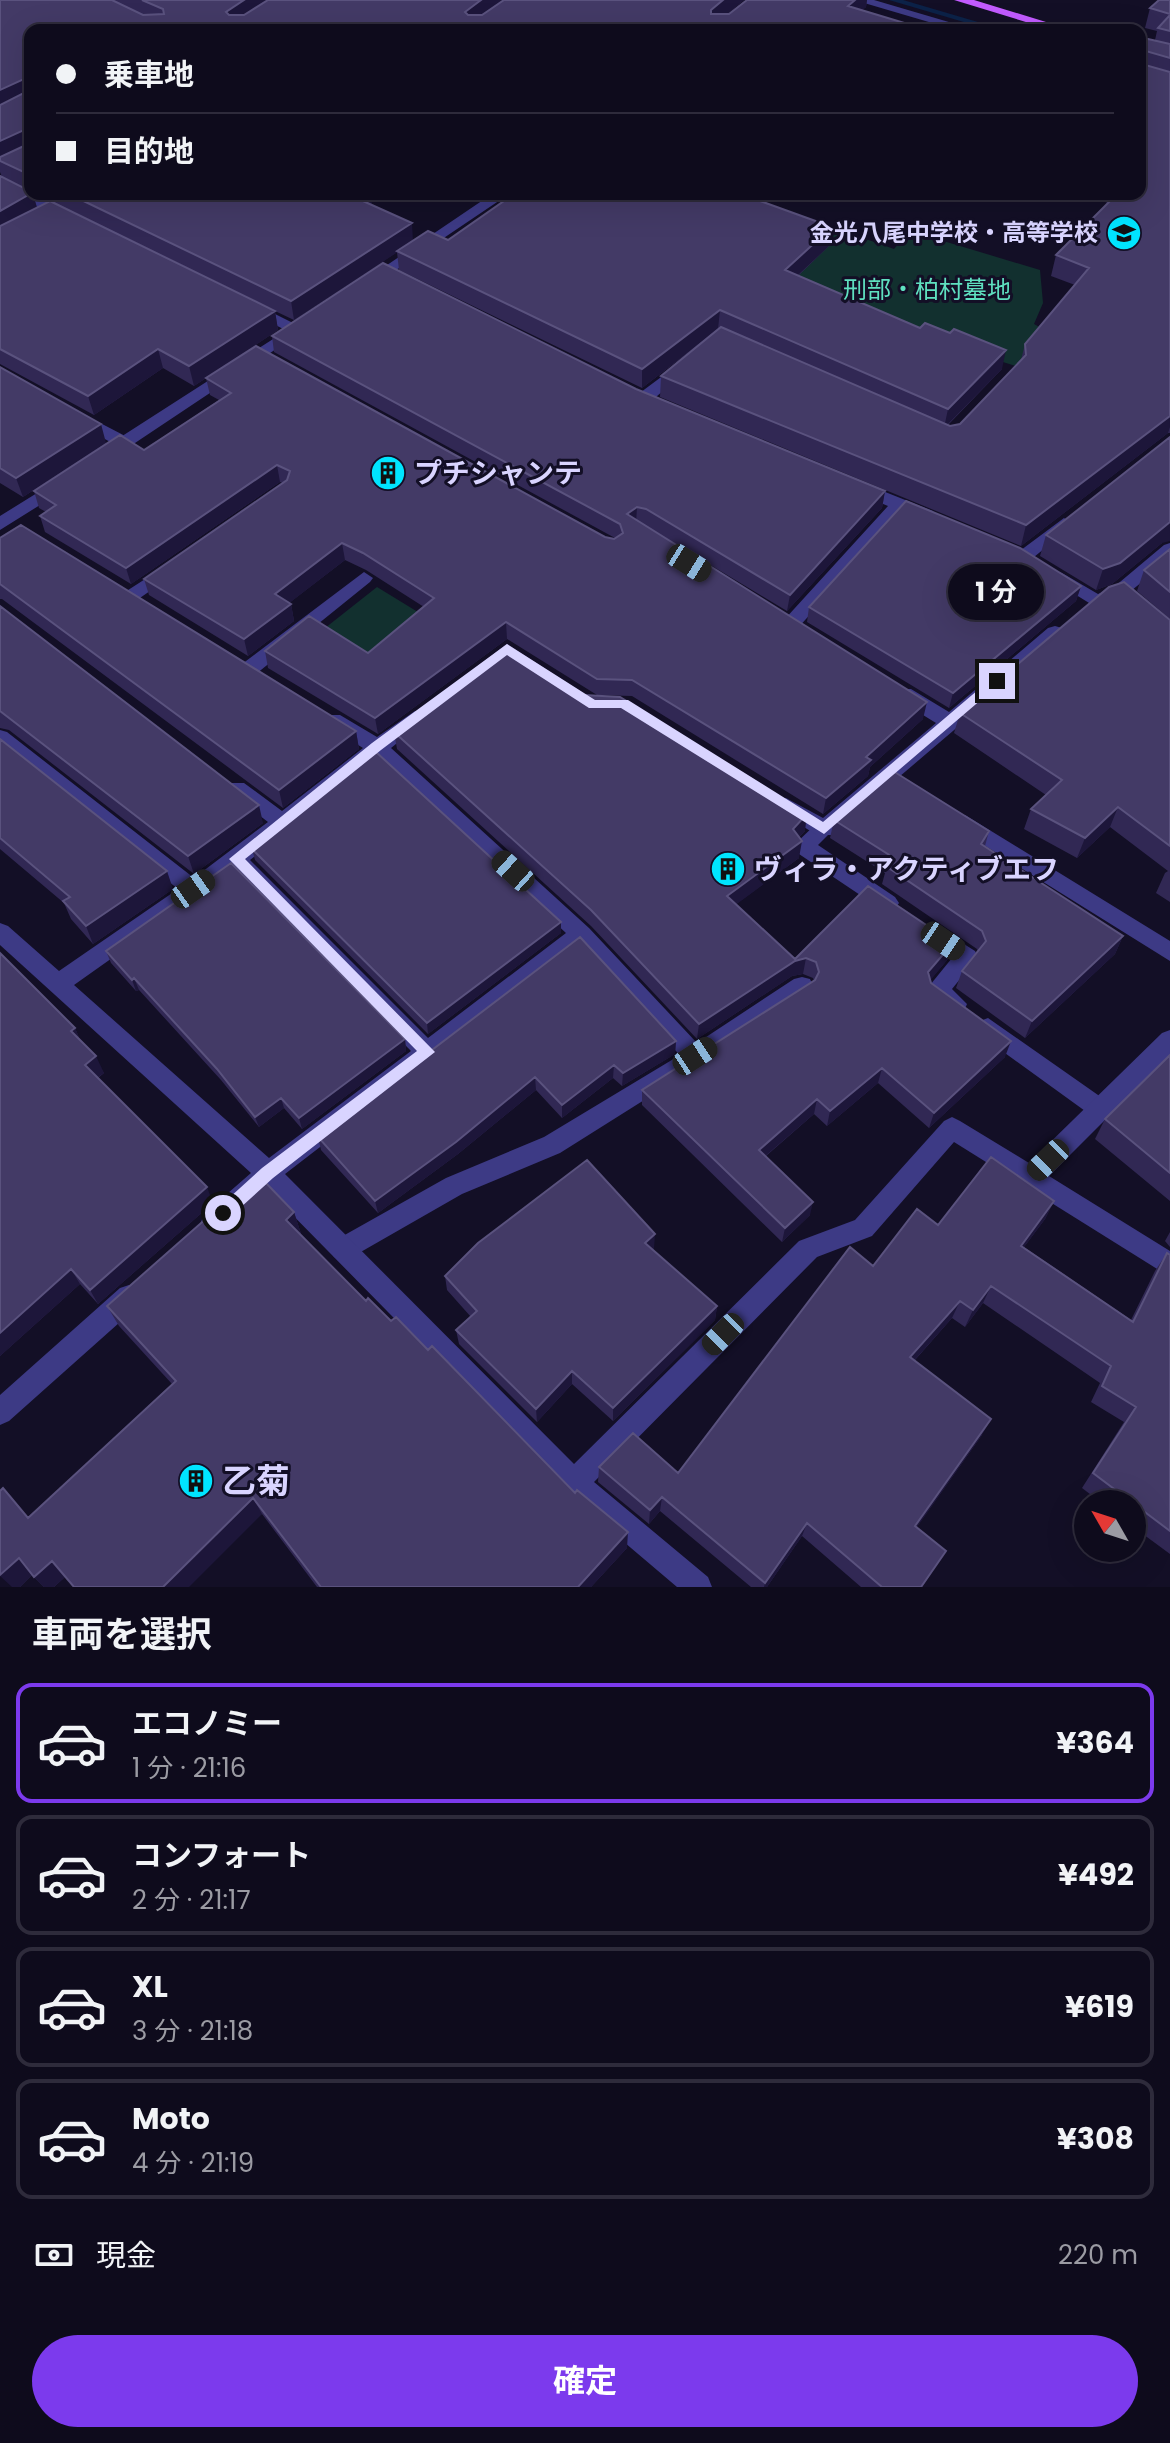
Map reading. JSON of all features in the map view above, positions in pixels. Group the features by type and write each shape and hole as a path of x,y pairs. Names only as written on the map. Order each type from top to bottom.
{"main road":[{"path":"960,0 1044,24"}],"street":[{"path":"860,0 948,24"},
{"path":"0,184 24,196"},
{"path":"32,200 84,225"},
{"path":"40,204 47,200"},
{"path":"360,288 394,274 494,200"},
{"path":"33,224 55,211"},
{"path":"98,460 266,357 302,325 239,302"},
{"path":"643,399 696,354"},
{"path":"69,411 125,443"},
{"path":"9,524 72,477"},
{"path":"843,480 941,521"},
{"path":"791,625 900,504"},
{"path":"1082,610 1016,554 1084,508"},
{"path":"1100,1109 937,990 967,957 803,846 894,778 948,721 1082,610 1125,595 1170,549"},
{"path":"131,596 181,561"},
{"path":"249,669 364,578"},
{"path":"882,681 948,721"},
{"path":"58,984 236,859 436,702"},
{"path":"313,708 377,747 581,934 695,1056"},
{"path":"0,737 193,889"},
{"path":"220,776 282,822"},
{"path":"770,796 824,829"},
{"path":"941,808 1170,952"},
{"path":"236,859 427,1052"},
{"path":"0,932 268,1173 574,1483 698,1587"},
{"path":"198,1235 268,1173 581,934"},
{"path":"343,1249 454,1186 552,1145 802,986"},
{"path":"1031,1177 1170,1040"},
{"path":"574,1483 808,1249 863,1228 952,1128 1170,1265"},
{"path":"0,1412 151,1277"}],"green space":[{"name":"刑部・柏村墓地","path":"809,219 894,249 910,231 1040,270 1043,303 1034,324 1109,366 1170,415 949,345 750,272"},
{"path":"377,587 426,617 369,663 320,632"}],"building":[{"path":"0,0 112,0 143,15 164,14 163,9 142,0 244,0 226,12 229,15 244,15 268,0 481,0 465,12 468,15 482,15 504,0 723,0 711,10 711,14 729,14 747,0 855,0 848,6 908,24 24,24 24,79 0,90"},
{"path":"1159,0 1170,0 1170,14 1150,8"},
{"path":"1170,15 1170,31 1158,28"},
{"path":"1146,41 1170,44 1170,58 1146,51"},
{"path":"1146,65 1170,72 1170,416 1026,525 661,376 721,327 950,426 960,424 1026,355 1025,344 1089,268 1056,255 1111,200 1146,200"},
{"path":"24,93 24,130 0,141 0,105"},
{"path":"24,146 24,172 0,161 0,157"},
{"path":"0,176 24,188 24,197 0,211"},
{"path":"81,200 365,200 412,223 291,301"},
{"path":"505,200 758,200 832,227 785,270 920,328 925,323 950,333 954,329 1006,350 948,409 720,310 642,369 397,251 428,231 448,240"},
{"path":"50,201 275,311 189,366 158,349 88,396 0,349 0,226"},
{"path":"383,263 636,389 885,491 790,595 646,509 637,507 627,514 927,702 866,757 871,760 826,798 632,680 597,679 506,622 375,718 265,651 309,616 368,653 434,598 363,553 342,543 275,594 291,604 244,639 144,579 287,480 290,471 277,465 126,568 40,516 56,505 34,491 120,435 144,450 231,393 206,378 256,346 605,537 614,539 623,533 620,524 272,336"},
{"path":"0,367 101,424 16,478 0,468"},
{"path":"1170,437 1170,522 1120,563 1103,569 1046,535"},
{"path":"906,501 1020,548 1081,586 953,693 809,607"},
{"path":"21,525 356,731 279,790 0,584 0,538"},
{"path":"1170,549 1170,592 1144,570"},
{"path":"1124,582 1170,620 1170,846 1118,807 1085,838 1031,809 1062,780 960,713 1109,587"},
{"path":"0,606 259,805 188,856 0,711"},
{"path":"507,645 584,695 620,697 807,814 793,829 802,841 727,896 795,959 868,886 953,943 928,972 931,983 1011,1041 934,1113 882,1068 830,1111 817,1099 759,1150 813,1202 785,1228 642,1090 815,980 819,972 816,962 806,958 795,961 699,1024 591,910 394,732"},
{"path":"0,739 167,871 86,926 63,901 70,897 0,838"},
{"path":"376,752 561,922 427,1023 252,849"},
{"path":"893,771 989,831 981,844 1123,936 1032,1021 962,971 986,941 982,931 886,866 894,858 834,820"},
{"path":"231,863 405,1039 299,1118 281,1098 255,1117 217,1069 106,951"},
{"path":"580,937 676,1041 623,1073 614,1065 562,1105 535,1077 456,1142 375,1201 318,1137"},
{"path":"0,953 75,1028 71,1031 96,1056 85,1065 207,1187 90,1290 71,1269 0,1333"},
{"path":"1170,1055 1170,1173 1105,1119"},
{"path":"991,1157 1054,1201 1021,1246 1133,1322 1167,1253 1170,1255 1170,1531 1146,1513 1146,1490 1116,1490 1093,1473 1136,1407 1102,1386 1111,1366 991,1286 973,1310 960,1301 910,1357 991,1419 915,1526 946,1551 921,1587 882,1587 807,1523 765,1583 662,1497 650,1510 599,1467 633,1433 678,1473 850,1247 873,1266 917,1209 938,1225"},
{"path":"587,1160 655,1234 645,1243 717,1306 613,1408 572,1371 536,1409 456,1330 477,1311 445,1276 478,1243"},
{"path":"266,1183 294,1212 286,1220 366,1301 368,1298 391,1321 396,1317 428,1350 432,1346 575,1493 577,1490 628,1532 578,1587 321,1587 253,1498 163,1587 74,1587 52,1561 34,1577 19,1558 0,1575 0,1491 3,1488 28,1518 176,1381 107,1306 226,1201 235,1210"}],"waterway":[{"path":"893,0 979,24"}],"place":[{"name":"金光八尾中学校・高等学校","path":"1124,233"},
{"name":"プチシャンテ","path":"388,473"},
{"name":"ヴィラ・アクティブエフ","path":"728,869"},
{"name":"乙菊","path":"196,1481"}],"route":[{"path":"223,1213 268,1173 427,1052 236,859 507,649 593,705 623,704 824,829 997,681"}]}
